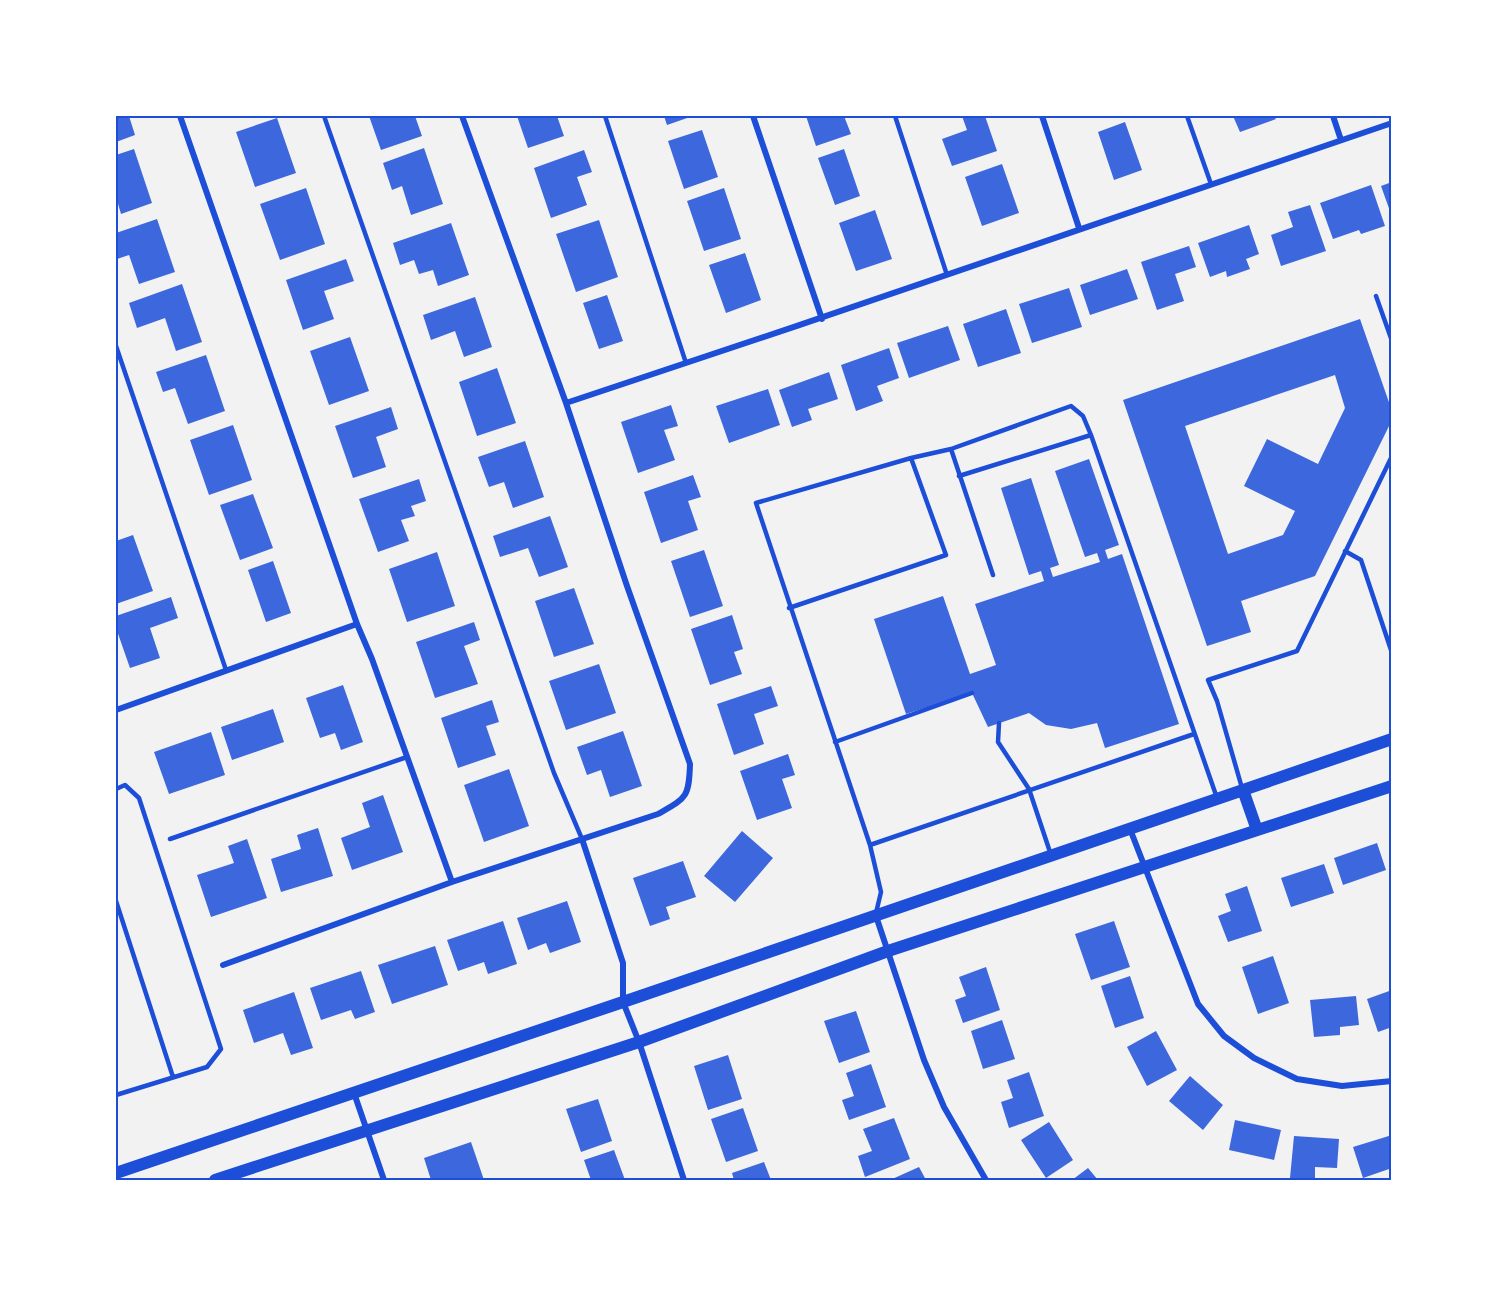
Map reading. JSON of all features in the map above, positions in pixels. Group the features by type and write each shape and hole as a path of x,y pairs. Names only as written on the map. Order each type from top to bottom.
{"main road":[{"path":"116,1173 1392,739"},
{"path":"215,1180 639,1042 888,951 1392,786"},
{"path":"1243,790 1257,830"}],"street":[{"path":"180,116 357,624 372,659 452,882"},
{"path":"223,965 452,882 658,814 682,800 690,787 690,764 566,403 462,116"},
{"path":"753,116 822,319"},
{"path":"1042,116 1079,228"},
{"path":"1333,116 1341,140"},
{"path":"566,403 822,319 1079,228 1392,123"},
{"path":"116,710 357,624"},
{"path":"1130,828 1143,867 1198,1004 1224,1036 1254,1058 1297,1079 1342,1086 1392,1081"},
{"path":"582,839 623,963 623,1002 639,1042 684,1180"},
{"path":"876,916 924,1060 944,1107 986,1180"},
{"path":"354,1093 384,1180"}],"lane":[{"path":"324,116 554,773 582,839"},
{"path":"605,116 686,363"},
{"path":"895,116 947,275"},
{"path":"1187,116 1211,184"},
{"path":"1376,296 1392,341"},
{"path":"116,346 226,670"},
{"path":"876,916 881,892 870,845 789,608 756,503 911,458 951,449 1071,406 1083,416 1091,435 1217,798"},
{"path":"959,476 1091,435"},
{"path":"951,449 993,575"},
{"path":"1243,790 1217,702 1208,680 1297,651 1392,456"},
{"path":"789,608 946,555 911,458"},
{"path":"1345,551 1361,560 1392,653"},
{"path":"836,742 972,693"},
{"path":"999,723 998,742 1029,789 1052,856"},
{"path":"870,845 1194,734"},
{"path":"170,839 407,757"},
{"path":"116,789 125,785 139,798 221,1049 207,1067 116,1095"},
{"path":"116,901 173,1077"}],"building":[{"path":"116,116 129,116 135,135 116,142"},
{"path":"369,116 415,116 422,136 381,150"},
{"path":"517,116 557,116 564,136 528,148"},
{"path":"664,116 693,116 667,125"},
{"path":"806,116 844,116 851,134 816,146"},
{"path":"962,116 985,116 997,151 952,166 942,139 967,130"},
{"path":"1233,116 1274,116 1276,119 1240,132"},
{"path":"277,118 296,173 255,187 236,132"},
{"path":"1125,122 1142,170 1114,180 1098,132"},
{"path":"702,130 718,177 684,189 668,141"},
{"path":"424,148 443,204 411,215 402,186 392,190 383,163"},
{"path":"134,149 152,203 121,214 116,197 116,155"},
{"path":"844,149 860,196 835,205 818,158"},
{"path":"584,150 592,172 577,177 587,205 551,218 534,168"},
{"path":"1002,164 1019,213 982,226 965,177"},
{"path":"1392,182 1392,214 1391,214 1381,186"},
{"path":"1371,185 1385,226 1361,234 1359,230 1333,239 1320,203"},
{"path":"306,188 325,244 280,260 260,204"},
{"path":"724,188 741,239 704,251 687,201"},
{"path":"1310,205 1326,251 1281,266 1271,235 1293,227 1288,212"},
{"path":"875,210 892,259 856,271 839,223"},
{"path":"157,219 175,272 139,284 129,255 117,259 116,233"},
{"path":"599,220 618,277 576,292 556,234"},
{"path":"451,223 469,275 438,286 433,270 419,274 414,260 400,265 393,243"},
{"path":"1249,225 1259,254 1246,259 1250,269 1227,277 1226,271 1210,277 1198,243"},
{"path":"1189,246 1196,267 1175,274 1184,301 1157,310 1141,262"},
{"path":"745,253 761,300 726,313 709,265"},
{"path":"346,259 354,281 324,291 334,319 303,330 286,280"},
{"path":"1127,269 1138,299 1090,315 1080,285"},
{"path":"182,284 202,342 176,351 165,318 137,328 129,303"},
{"path":"1069,288 1082,327 1032,343 1019,304"},
{"path":"607,295 623,341 599,349 583,303"},
{"path":"475,297 492,347 464,357 455,331 431,340 423,315"},
{"path":"1006,309 1021,353 978,367 963,324"},
{"path":"1360,319 1392,411 1392,420 1315,576 1241,601 1251,632 1207,646 1123,400","holes":["1335,375 1345,408 1318,464 1267,439 1244,486 1295,511 1283,535 1228,554 1185,426"]},
{"path":"948,326 960,360 909,378 897,343"},
{"path":"350,337 369,391 329,405 310,351"},
{"path":"889,348 899,378 877,386 883,401 856,411 841,365"},
{"path":"206,355 225,411 188,424 175,388 163,392 156,372"},
{"path":"497,368 516,423 477,436 459,382"},
{"path":"829,372 838,399 808,409 812,420 792,427 779,390"},
{"path":"768,389 780,425 729,443 716,406"},
{"path":"671,405 678,426 664,430 675,460 638,473 621,422"},
{"path":"391,407 398,429 376,437 386,467 353,478 335,426"},
{"path":"233,425 252,480 209,495 190,440"},
{"path":"525,441 544,497 513,508 504,482 489,487 478,457"},
{"path":"1089,459 1119,545 1105,550 1108,559 1122,554 1179,724 1105,748 1097,723 1071,729 1046,725 1029,713 988,727 972,693 906,714 874,619 943,596 970,674 996,665 975,604 1044,581 1041,571 1029,575 1001,488 1031,478 1059,565 1050,568 1053,577 1100,562 1097,553 1085,557 1055,471"},
{"path":"693,475 701,497 688,501 698,530 661,543 644,492"},
{"path":"419,479 426,501 411,506 415,516 401,520 409,541 378,552 359,499"},
{"path":"253,494 273,548 240,560 220,505"},
{"path":"550,516 568,567 539,577 528,548 500,557 493,536"},
{"path":"133,535 153,591 116,604 116,541"},
{"path":"704,550 723,606 690,617 671,561"},
{"path":"437,552 455,606 407,622 389,569"},
{"path":"273,561 291,613 266,622 248,570"},
{"path":"574,588 594,644 554,657 535,601"},
{"path":"171,597 178,618 150,628 160,658 130,668 116,628 116,616"},
{"path":"732,615 743,649 734,652 742,674 710,685 691,629"},
{"path":"474,622 480,640 464,646 478,684 435,698 416,642"},
{"path":"599,664 616,713 566,730 549,681"},
{"path":"343,685 363,742 341,750 335,733 320,738 306,698"},
{"path":"771,686 778,706 754,714 764,744 734,755 717,704"},
{"path":"492,700 499,722 486,726 496,755 458,768 441,718"},
{"path":"273,709 284,742 232,760 221,727"},
{"path":"623,731 642,786 610,797 601,770 587,775 577,747"},
{"path":"211,732 225,775 169,794 154,752"},
{"path":"788,754 795,775 782,779 792,808 757,820 740,771"},
{"path":"509,769 529,826 484,842 464,785"},
{"path":"383,795 403,852 352,870 341,838 370,827 362,803"},
{"path":"318,828 333,876 281,892 271,859 301,849 297,835"},
{"path":"742,831 773,858 735,902 704,876"},
{"path":"247,839 267,898 211,917 197,875 234,863 228,846"},
{"path":"1377,843 1386,870 1343,885 1334,858"},
{"path":"683,861 696,897 666,907 670,919 650,926 633,878"},
{"path":"1324,864 1334,893 1291,907 1281,878"},
{"path":"1247,886 1262,931 1228,942 1218,916 1231,911 1225,894"},
{"path":"567,901 581,942 550,953 546,943 528,950 517,918"},
{"path":"503,921 517,964 488,974 484,962 458,971 447,940"},
{"path":"1114,921 1130,967 1091,980 1075,934"},
{"path":"435,946 448,985 392,1004 378,965"},
{"path":"1273,956 1289,1003 1258,1014 1242,967"},
{"path":"986,967 1000,1010 963,1023 955,1000 966,996 959,977"},
{"path":"361,971 375,1012 355,1019 351,1010 321,1020 310,988"},
{"path":"1130,976 1144,1018 1115,1028 1101,986"},
{"path":"1392,990 1392,1027 1378,1032 1367,999"},
{"path":"294,992 313,1048 291,1055 283,1033 254,1043 243,1010"},
{"path":"1356,996 1359,1025 1340,1027 1340,1035 1314,1037 1310,1000"},
{"path":"856,1011 870,1052 839,1063 824,1021"},
{"path":"1002,1020 1015,1059 983,1069 971,1031"},
{"path":"1156,1031 1177,1070 1147,1086 1127,1047"},
{"path":"728,1055 742,1099 708,1110 694,1066"},
{"path":"871,1064 886,1107 849,1120 842,1100 854,1096 846,1073"},
{"path":"1029,1072 1044,1116 1009,1128 1001,1102 1013,1098 1007,1080"},
{"path":"1190,1076 1223,1105 1203,1130 1169,1101"},
{"path":"598,1099 612,1141 581,1152 566,1109"},
{"path":"743,1108 758,1151 726,1162 711,1119"},
{"path":"894,1118 910,1159 865,1177 858,1156 872,1151 863,1129"},
{"path":"1235,1120 1281,1130 1274,1160 1229,1150"},
{"path":"1049,1122 1073,1160 1046,1178 1021,1140"},
{"path":"1392,1135 1392,1168 1363,1178 1353,1147"},
{"path":"1294,1136 1339,1139 1337,1168 1315,1167 1315,1179 1290,1178"},
{"path":"471,1142 484,1180 431,1180 424,1158"},
{"path":"614,1150 625,1180 591,1180 584,1160"},
{"path":"764,1162 771,1180 734,1180 732,1173"},
{"path":"919,1167 926,1180 890,1180"},
{"path":"1088,1168 1098,1180 1072,1180"}]}
